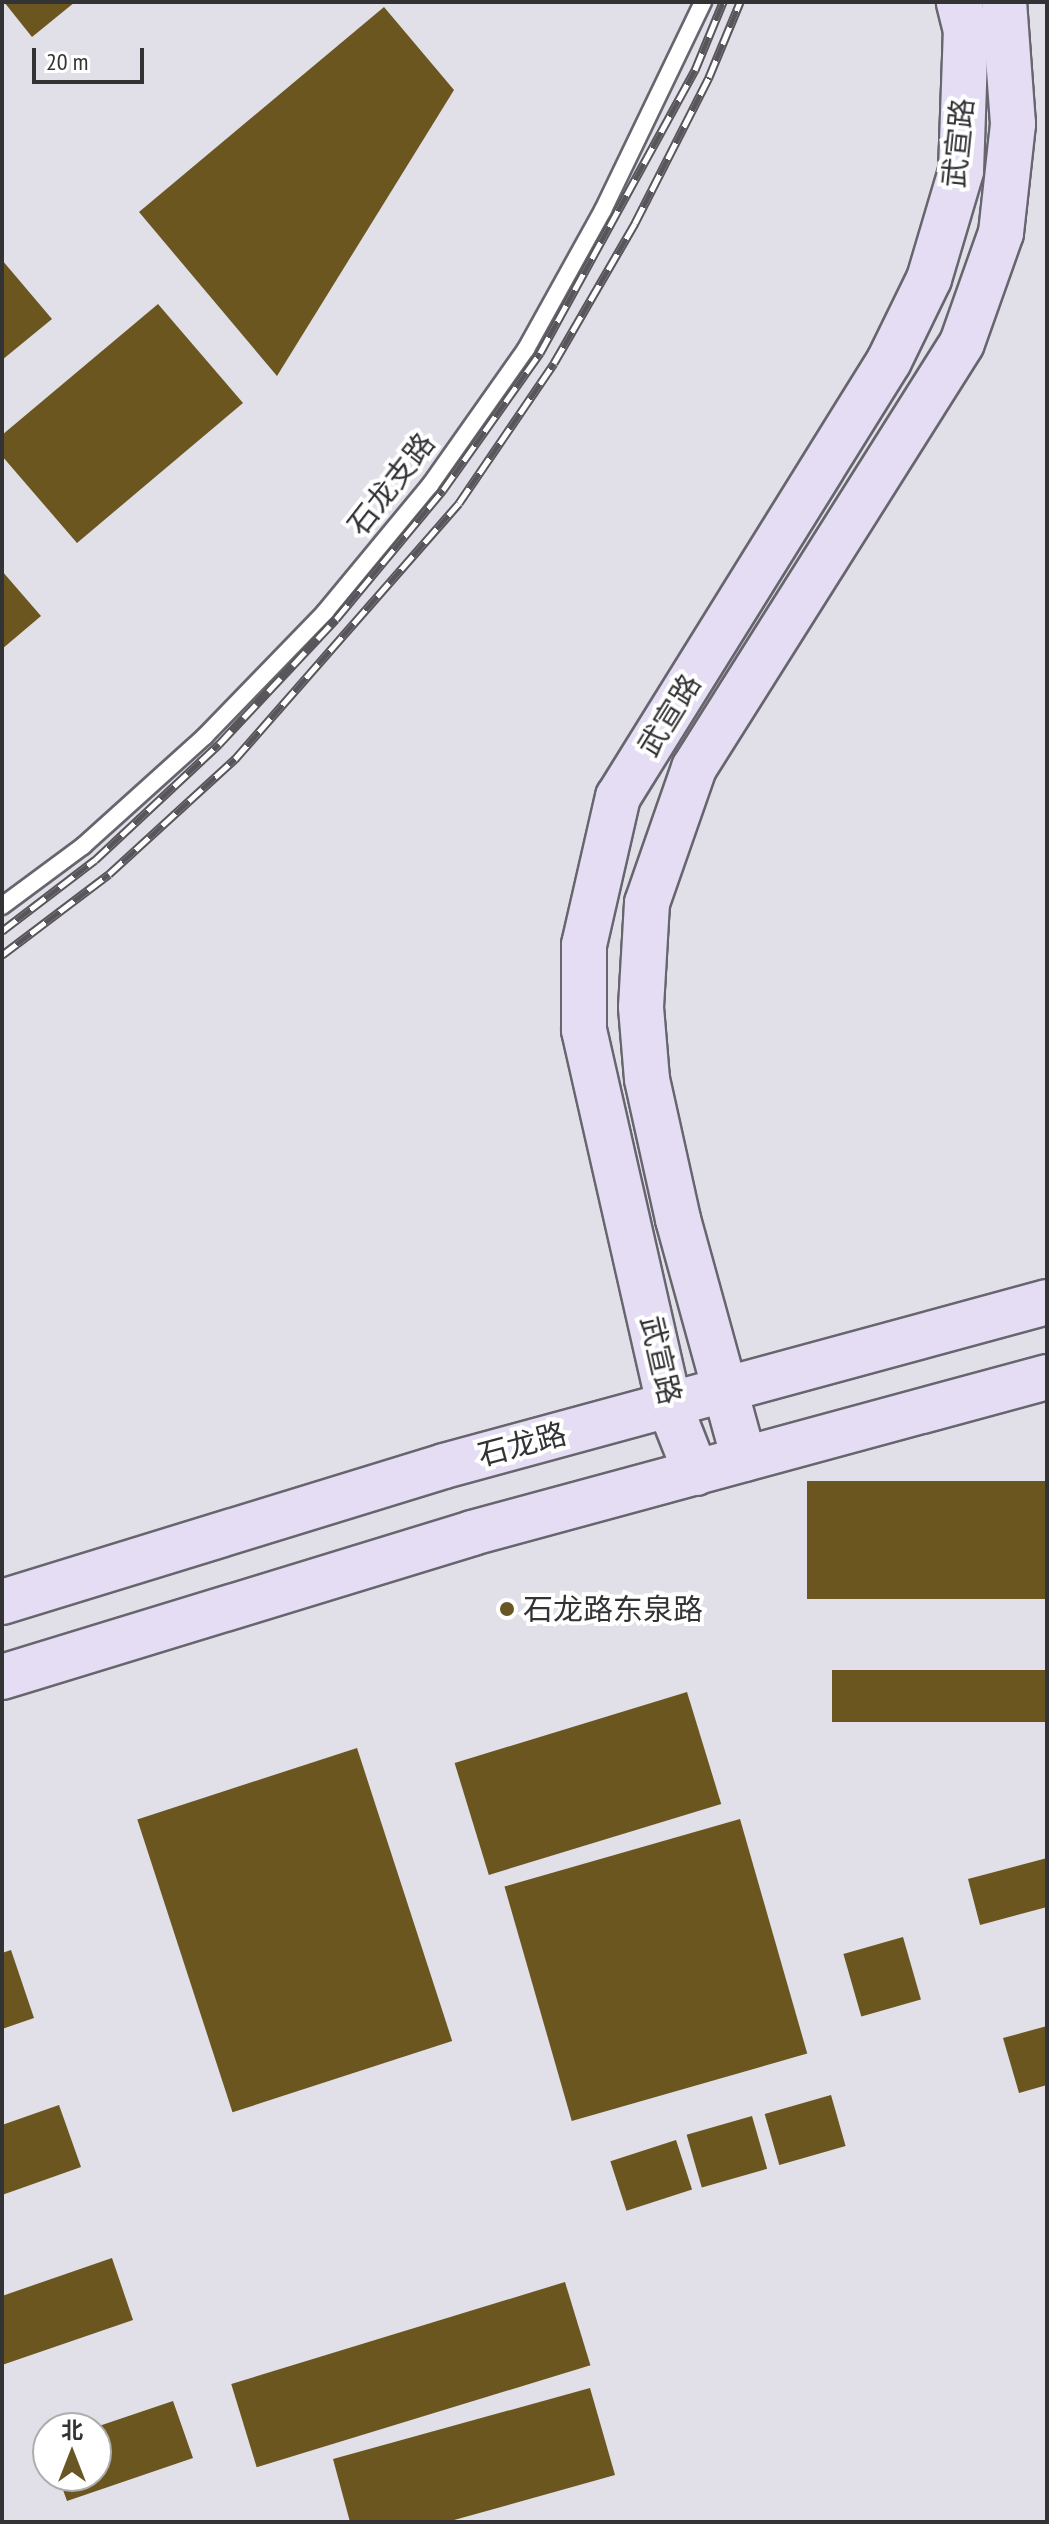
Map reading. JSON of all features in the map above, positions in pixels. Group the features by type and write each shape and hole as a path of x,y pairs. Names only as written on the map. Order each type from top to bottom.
{"street":[{"name":"武宣路","path":"696,1473 669,1404 584,1030 584,945 618,797 889,361 929,279 961,171 966,31 959,2"},
{"path":"744,1459 723,1389 647,1079 641,1007 647,903 694,768 962,343 1001,233 1013,124 1004,2"},
{"name":"石龙路","path":"2,1602 444,1466 1047,1302"},
{"path":"2,1677 472,1533 1047,1377"}],"lane":[{"name":"石龙支路","path":"2,906 83,846 205,736 325,612 430,485 526,349 610,197 703,2"}],"building":[{"path":"4,2 75,2 32,37"},
{"path":"384,7 454,90 277,376 139,212"},
{"path":"2,260 52,319 2,360"},
{"path":"158,304 243,403 77,543 2,456 2,435"},
{"path":"2,571 41,616 2,649"},
{"path":"807,1481 1047,1481 1047,1599 807,1599"},
{"path":"832,1670 1047,1670 1047,1722 832,1722"},
{"path":"687,1692 721,1804 489,1875 455,1763"},
{"path":"357,1748 452,2041 232,2112 137,1819"},
{"path":"740,1819 807,2054 572,2121 504,1887"},
{"path":"1047,1858 1047,1907 980,1925 968,1879"},
{"path":"903,1937 921,1999 861,2017 843,1954"},
{"path":"11,1950 34,2018 2,2029 2,1953"},
{"path":"1047,2026 1047,2085 1019,2093 1003,2038"},
{"path":"831,2095 846,2146 779,2165 765,2114"},
{"path":"59,2105 81,2167 2,2195 2,2125"},
{"path":"752,2116 767,2169 702,2188 687,2135"},
{"path":"676,2140 692,2189 626,2211 610,2161"},
{"path":"112,2258 133,2320 2,2365 2,2296"},
{"path":"565,2282 590,2365 257,2467 231,2384"},
{"path":"590,2388 615,2475 447,2522 350,2522 333,2459"},
{"path":"173,2401 193,2458 112,2486 112,2422"},
{"path":"64,2492 93,2492 67,2501"}],"railway":[{"path":"2,931 95,860 219,744 336,619 443,490 540,353 695,70 723,2"},
{"path":"2,955 109,874 235,759 459,503 554,363 635,223 709,77 740,2"}],"place":[{"name":"石龙路东泉路","path":"507,1609"}]}
